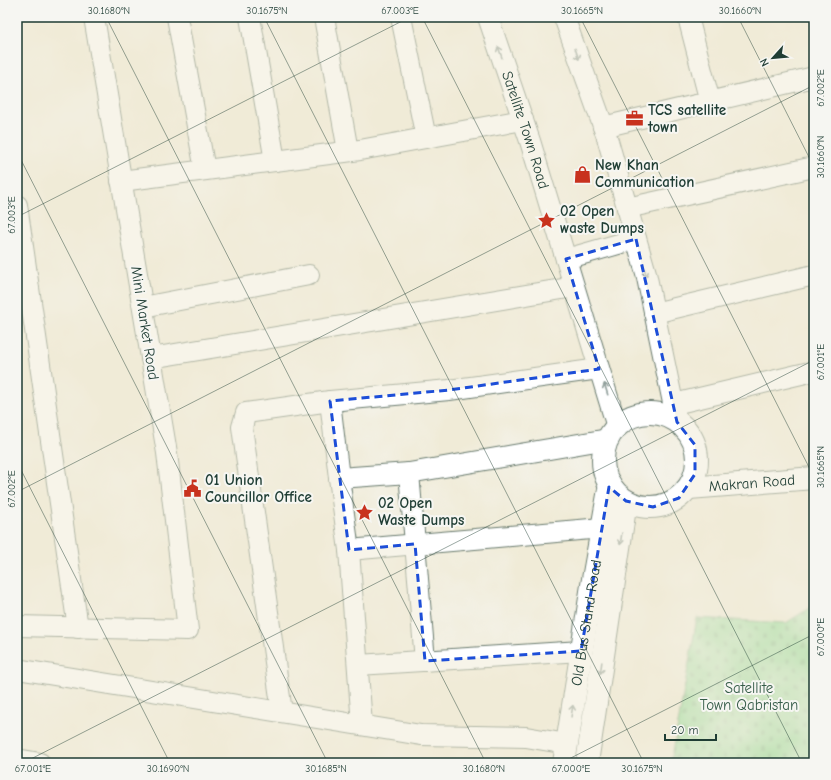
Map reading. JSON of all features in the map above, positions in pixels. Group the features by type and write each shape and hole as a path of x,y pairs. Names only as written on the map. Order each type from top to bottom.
{"main road":[{"path":"646,413 662,415 675,413 695,445 697,460 695,474 689,488 679,498 660,506 639,506 626,501 610,484 604,469 604,454 613,433 630,418 646,413"},
{"name":"Makran Road","path":"689,488 814,478"},
{"name":"Old Bus Stand Road","path":"566,753 610,484"},
{"name":"Old Bus Stand Road","path":"587,763 626,501"}],"street":[{"name":"Mini Market Road","path":"78,628 188,630 167,452 94,17"},
{"path":"178,17 205,170"},
{"path":"250,17 275,161"},
{"path":"324,17 348,151"},
{"path":"401,17 426,138"},
{"name":"Satellite Town Road","path":"488,17 523,120 566,259 599,369 613,433"},
{"path":"564,17 603,126 646,273 675,413 814,371"},
{"path":"688,17 710,102"},
{"path":"603,126 814,78"},
{"path":"121,181 348,151 523,120"},
{"path":"627,208 814,167"},
{"path":"17,206 78,628 17,627"},
{"path":"566,259 636,239"},
{"path":"143,307 309,275"},
{"path":"654,313 814,275"},
{"path":"151,358 574,287"},
{"path":"282,712 242,427 246,413 330,401 450,390 599,369"},
{"path":"330,401 349,550 362,725"},
{"path":"339,478 409,473 613,433"},
{"path":"409,473 425,661"},
{"path":"349,550 602,528"},
{"path":"358,665 582,651"},
{"path":"17,669 421,735 526,737 566,753"},
{"path":"17,759 40,763"}],"highlighted area":[{"path":"636,239 677,422 695,445 695,474 679,498 653,507 626,501 609,487 581,651 425,661 415,544 349,550 330,401 449,390 599,369 566,259"}],"green space":[{"name":"Satellite Town Qabristan","path":"814,605 814,763 671,763 697,618 786,623"}],"place":[{"name":"TCS satellite town","path":"635,119"},
{"name":"New Khan Communication","path":"582,174"},
{"name":"02 Open waste Dumps","path":"547,220"},
{"name":"01 Union Councillor Office","path":"192,489"},
{"name":"02 Open Waste Dumps","path":"365,512"}]}
